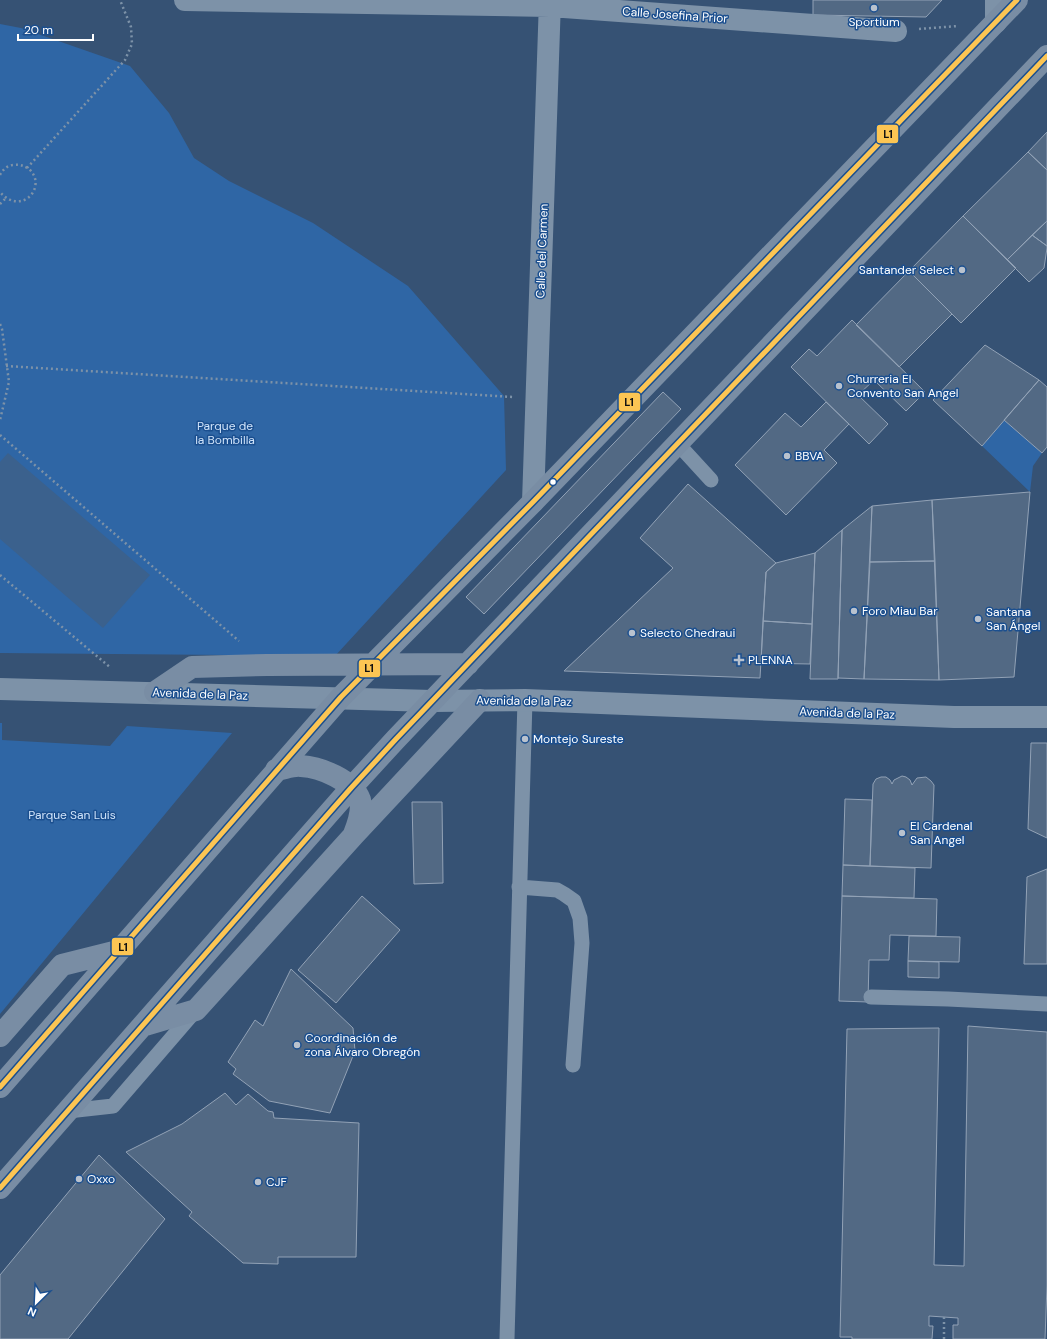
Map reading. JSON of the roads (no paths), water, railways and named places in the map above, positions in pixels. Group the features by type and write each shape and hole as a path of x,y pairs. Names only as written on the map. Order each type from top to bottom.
{"main road":[{"path":"0,1087 341,697 533,502 1017,0"},
{"path":"0,1188 351,788 432,701 1047,56"},
{"path":"146,692 192,667 468,664"},
{"path":"142,1026 196,1010 354,835 480,700"},
{"path":"276,770 299,765 315,768 331,773 351,788 360,801 360,816 354,835"},
{"path":"0,1036 62,965 118,951"}],"street":[{"name":"Calle Josefina Prior","path":"185,0 550,3 896,31"},
{"path":"996,0 996,22"},
{"name":"Calle del Carmen","path":"533,502 550,3"},
{"name":"Avenida de la Paz","path":"0,689 341,697 432,701 524,700 954,717 1047,717"}],"lane":[{"path":"678,444 712,480"},
{"path":"507,1339 524,700"},
{"path":"519,887 557,890 574,901 578,912 582,933 582,943 573,1065"},
{"path":"871,997 1047,1004"},
{"path":"68,1111 113,1106 196,1010"}],"place":[{"name":"Sportium","path":"874,8"},
{"name":"Santander Select","path":"962,270"},
{"name":"Churreria El Convento San Angel","path":"839,386"},
{"name":"BBVA","path":"787,456"},
{"name":"Foro Miau Bar","path":"854,611"},
{"name":"Santana San Ángel","path":"978,619"},
{"name":"Selecto Chedraui","path":"632,633"},
{"name":"PLENNA","path":"739,660"},
{"name":"Montejo Sureste","path":"525,739"},
{"name":"El Cardenal San Angel","path":"902,833"},
{"name":"Coordinación de zona Álvaro Obregón","path":"297,1045"},
{"name":"Oxxo","path":"79,1179"},
{"name":"CJF","path":"258,1182"}],"park label":[{"name":"Parque de la Bombilla","path":"225,433"},
{"name":"Parque San Luis","path":"72,815"}]}
